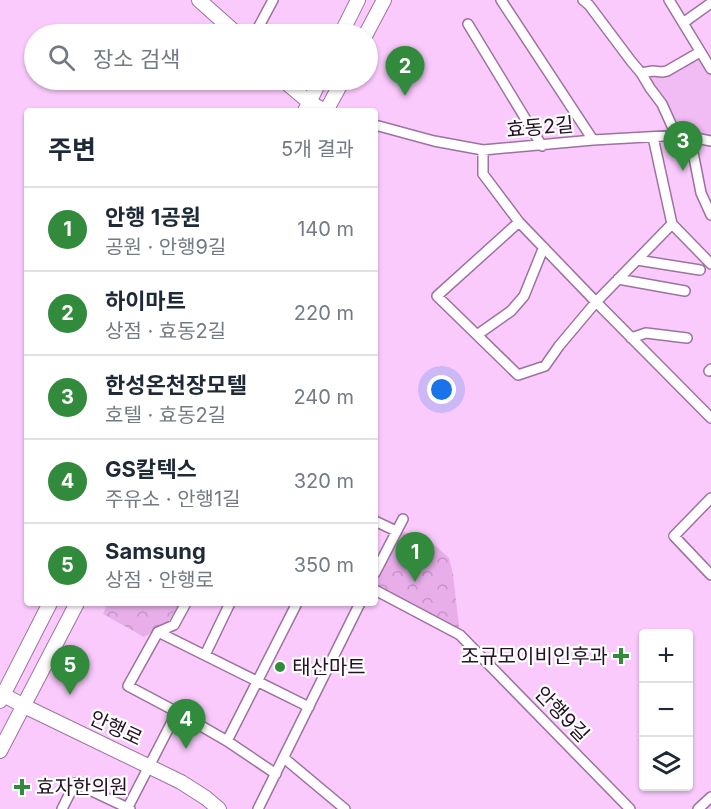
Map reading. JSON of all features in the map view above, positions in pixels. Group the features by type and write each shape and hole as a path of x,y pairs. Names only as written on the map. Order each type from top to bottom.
{"street":[{"path":"260,24 273,0"},
{"path":"346,24 358,0"},
{"path":"371,24 384,0"},
{"path":"501,0 593,140"},
{"path":"583,0 641,73 662,104 676,135"},
{"path":"669,0 711,69"},
{"path":"206,2 227,24"},
{"path":"683,23 711,3"},
{"path":"468,24 542,146"},
{"path":"641,73 667,71 700,52"},
{"path":"292,90 307,106 315,90"},
{"path":"327,108 337,90"},
{"name":"효동2길","path":"378,126 434,141 483,150 676,135 711,141"},
{"path":"653,137 672,224 711,264"},
{"path":"690,137 701,193 711,215"},
{"path":"483,150 483,174 519,222 711,418"},
{"path":"519,222 437,296 518,375 545,366 596,302 672,224"},
{"path":"477,335 511,311 524,296 543,249"},
{"path":"637,260 700,270"},
{"path":"618,279 686,291"},
{"path":"631,338 646,333 687,338"},
{"path":"711,498 674,536 711,575"},
{"path":"378,567 403,519"},
{"path":"378,522 396,531"},
{"name":"안행9길","path":"378,592 460,635 630,809"},
{"path":"1,696 48,606"},
{"path":"0,751 75,606"},
{"path":"184,606 174,625 158,632 128,686 227,741 276,774"},
{"path":"205,655 229,606"},
{"path":"227,741 295,606"},
{"path":"258,809 359,606"},
{"path":"158,632 309,707"},
{"name":"안행로","path":"1,696 149,765 181,782 219,809"},
{"path":"62,809 75,783 128,808 177,712"},
{"path":"284,758 345,809"},
{"path":"698,809 711,797"}],"shaded area":[{"path":"700,54 711,72 711,134 675,125 647,78"}],"green space":[{"path":"396,531 425,536 449,558 460,635 378,592 378,567"},
{"path":"107,606 178,606 168,622 144,637 103,614"}],"place":[{"name":"하이마트","path":"405,96"},
{"name":"한성온천장모텔","path":"683,171"},
{"name":"안행 1공원","path":"415,582"},
{"name":"조규모이비인후과","path":"621,656"},
{"name":"태산마트","path":"280,667"},
{"name":"Samsung","path":"70,695"},
{"name":"GS칼텍스","path":"186,749"},
{"name":"효자한의원","path":"22,787"}]}
